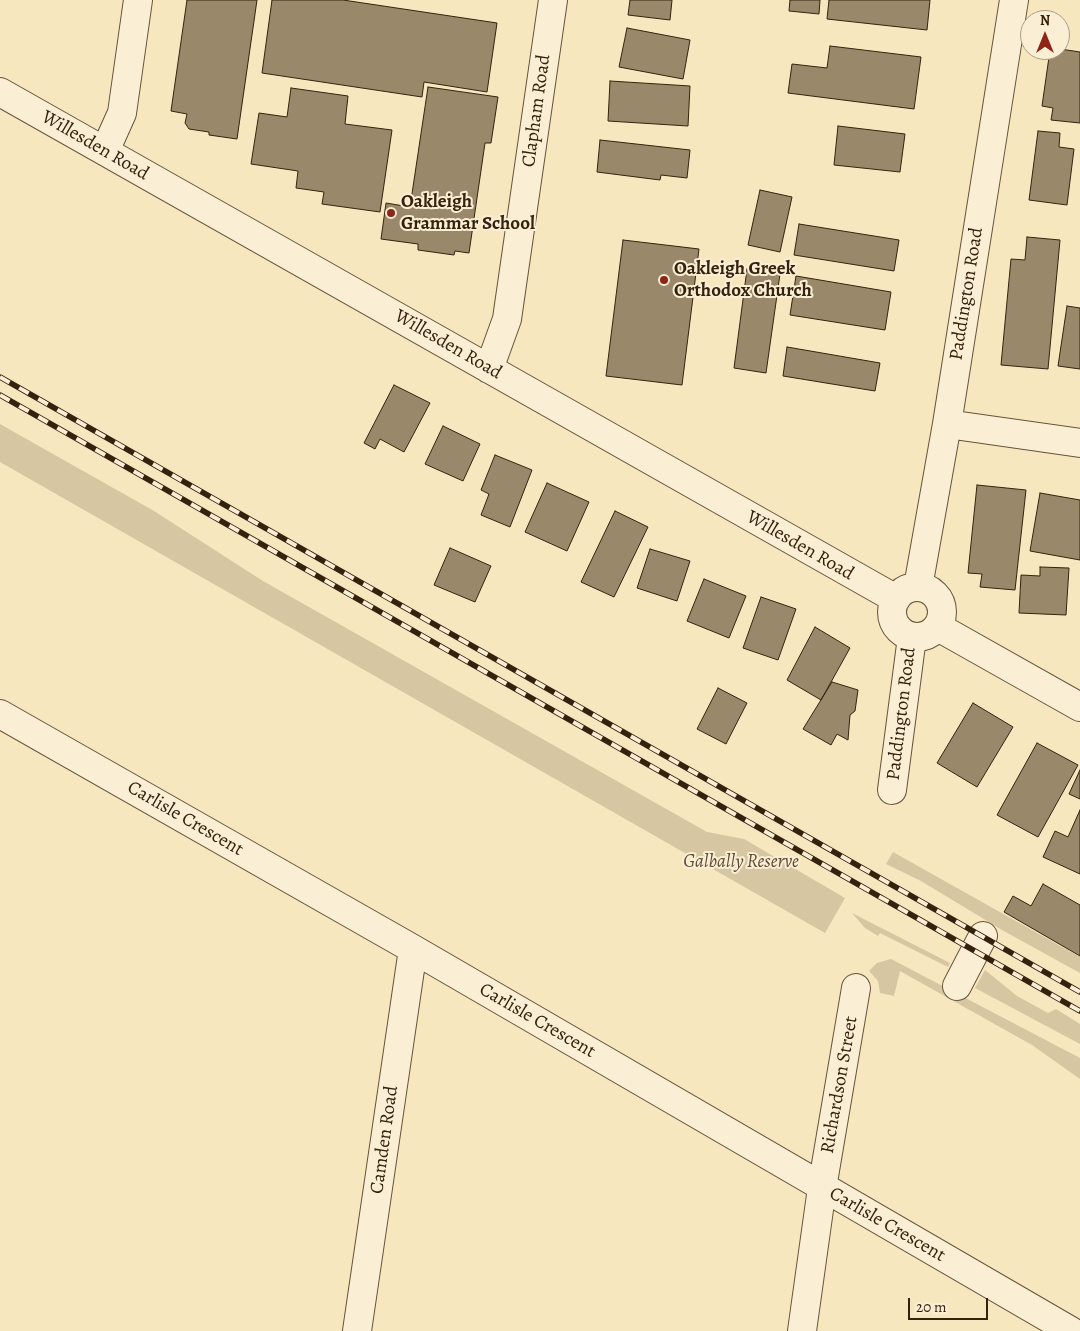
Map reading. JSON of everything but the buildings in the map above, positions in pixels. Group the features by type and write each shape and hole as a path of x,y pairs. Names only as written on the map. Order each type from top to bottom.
{"street":[{"path":"106,151 122,112 138,0"},
{"name":"Clapham Road","path":"489,369 507,319 553,0"},
{"name":"Paddington Road","path":"907,593 947,424 1014,0"},
{"name":"Willesden Road","path":"0,92 489,369 907,593"},
{"path":"947,424 1080,443"},
{"path":"927,589 934,594 941,607 941,620 938,627 926,636 912,637 902,633 893,620 892,609 907,593 927,589"},
{"path":"938,627 1080,707"},
{"name":"Paddington Road","path":"892,790 912,637"},
{"name":"Carlisle Crescent","path":"0,714 413,949 1071,1331"},
{"path":"958,986 983,936"},
{"name":"Camden Road","path":"357,1331 413,949"},
{"name":"Richardson Street","path":"802,1331 822,1188 856,988"}],"green space":[{"name":"Galbally Reserve","path":"0,424 154,511 263,581 707,832 744,839 845,898 825,933 0,462"},
{"path":"893,852 1080,957 1080,973 1002,930 921,881 886,864"},
{"path":"852,913 950,963 948,967 880,933 878,936 865,928"},
{"path":"891,959 1080,1058 1080,1079 1032,1045 900,971 894,996 880,993 878,981 869,971 877,963"},
{"path":"985,970 1017,996 1048,1013 1056,1009 1080,1024 1080,1044 975,988"}],"railway":[{"path":"0,377 1080,992"},
{"path":"0,395 1080,1011"}],"place":[{"name":"Oakleigh Grammar School","path":"391,213"},
{"name":"Oakleigh Greek Orthodox Church","path":"664,280"}]}
